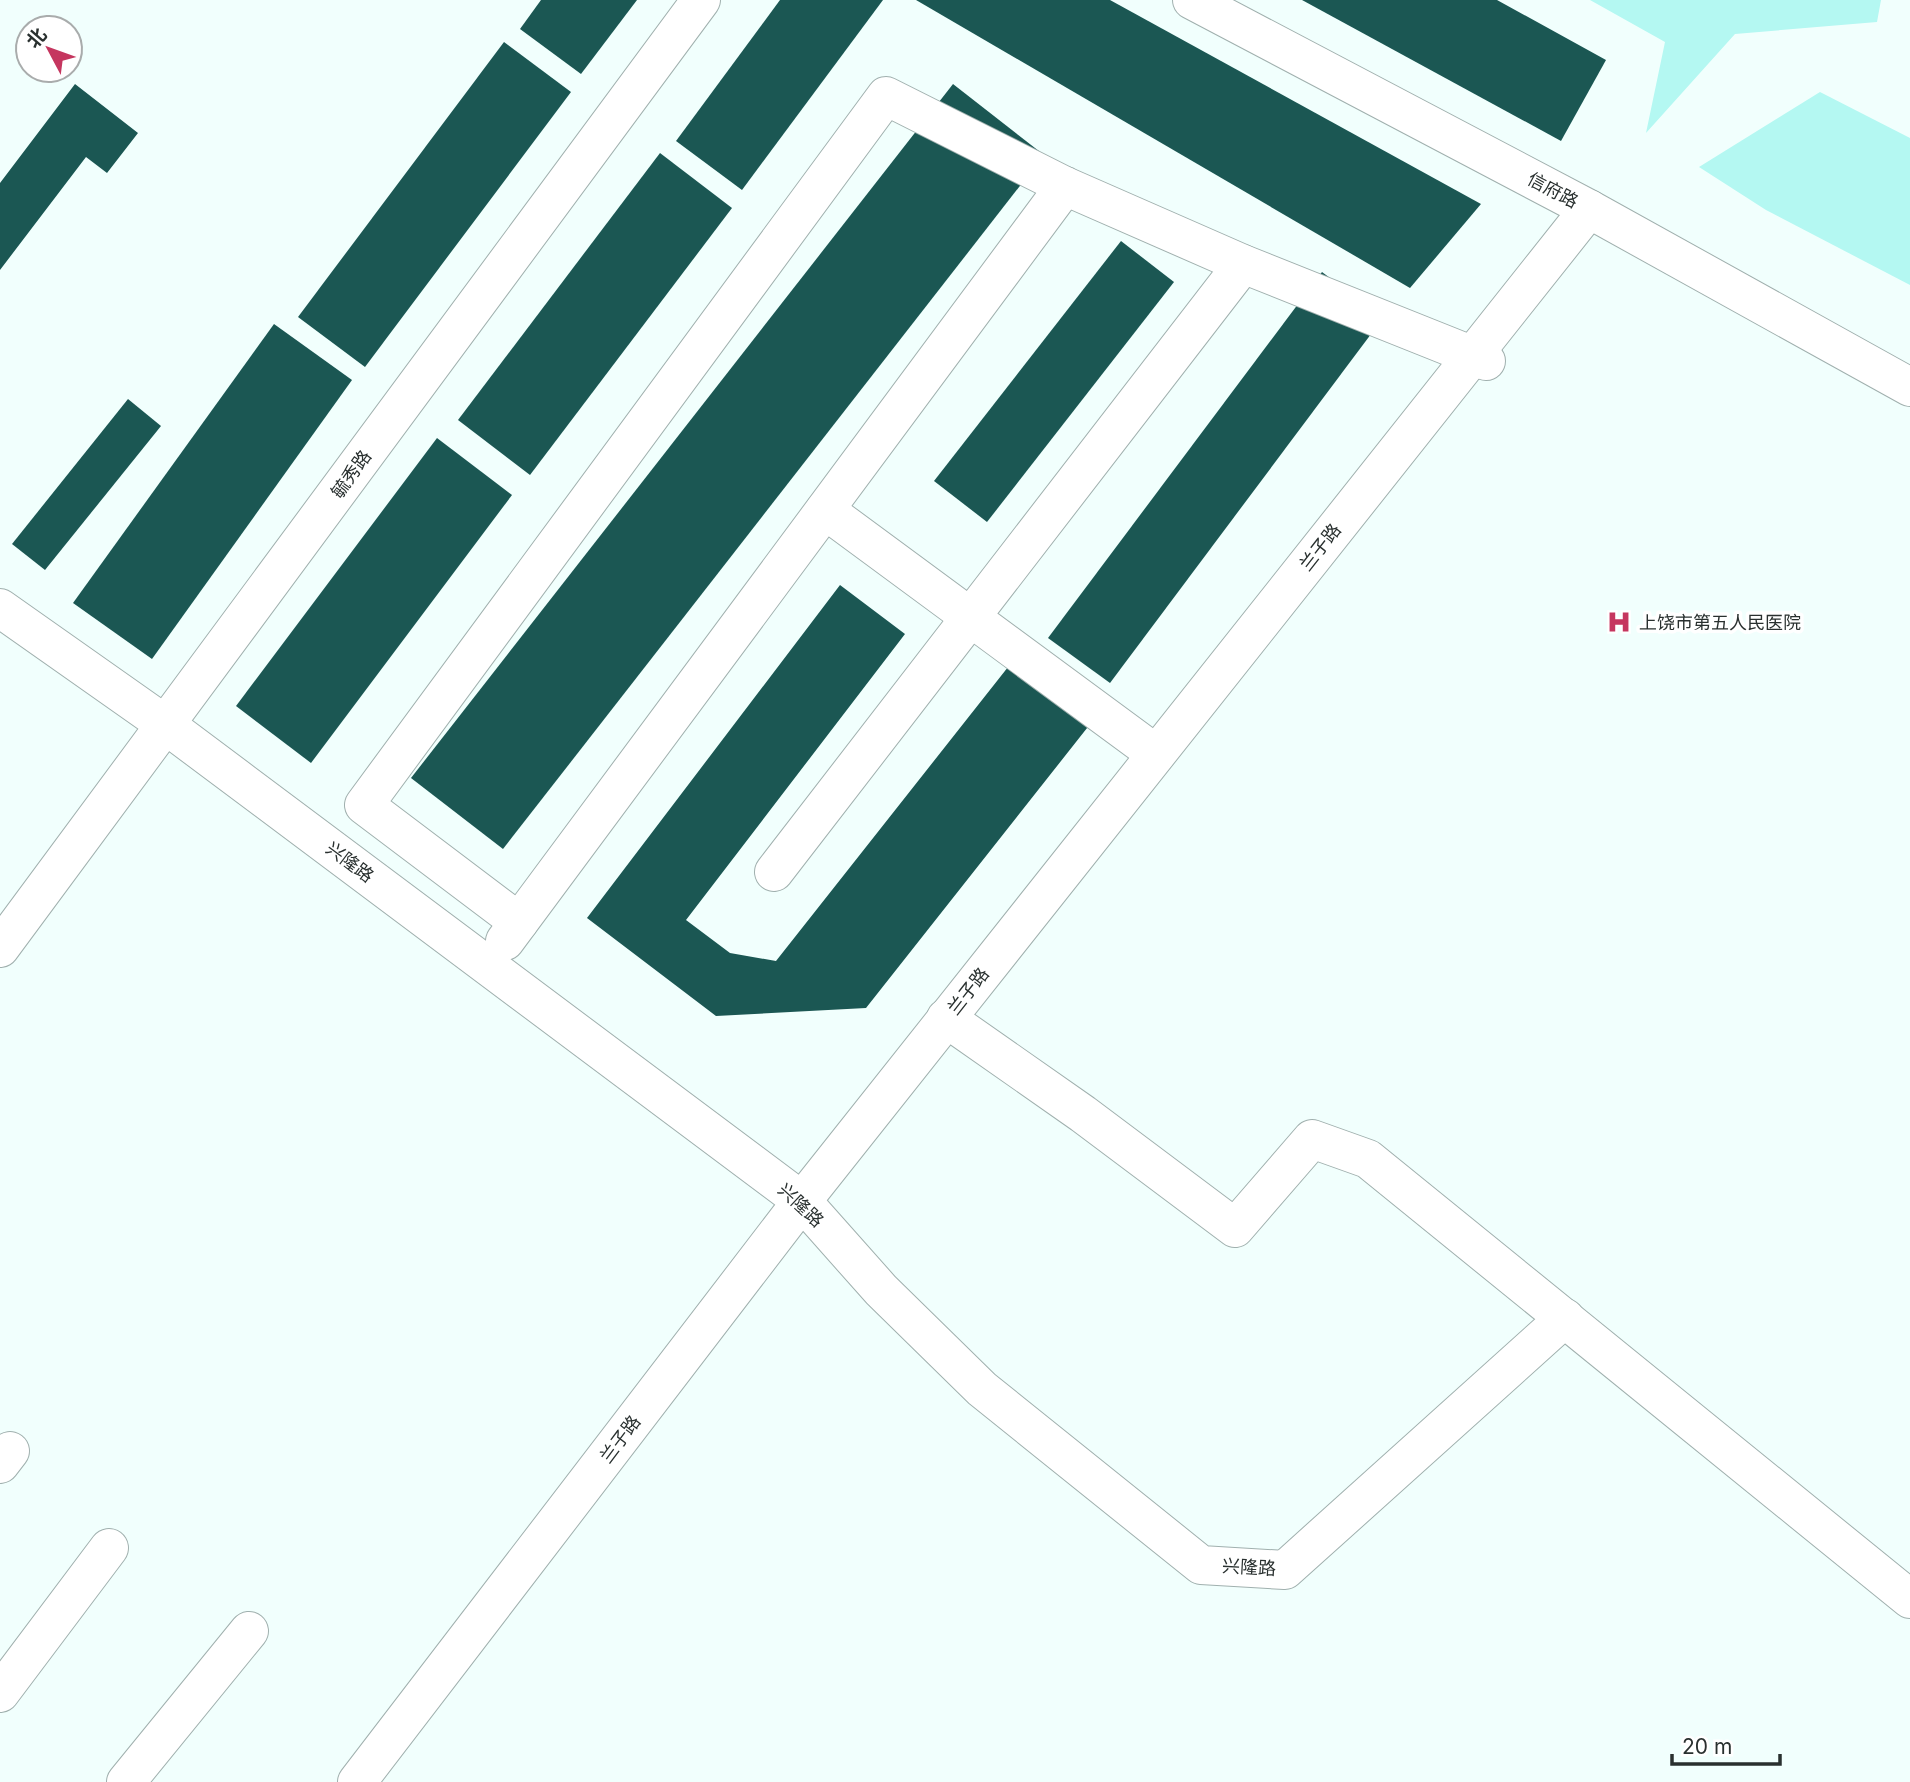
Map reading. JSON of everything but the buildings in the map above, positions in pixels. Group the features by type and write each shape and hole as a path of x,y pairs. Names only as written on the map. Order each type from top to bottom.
{"street":[{"name":"毓秀路","path":"0,948 701,0"},
{"name":"信府路","path":"1192,0 1589,209 1910,387"},
{"path":"520,922 364,805 886,96 1065,186 1243,264 1479,358"},
{"path":"487,965 1065,186"},
{"name":"兰子路","path":"357,1782 802,1201 1156,754 1479,358 1589,209"},
{"path":"774,872 1243,264"},
{"path":"825,510 1156,754"},
{"name":"兴隆路","path":"0,608 166,725 802,1201 881,1290 982,1389 1201,1565 1285,1570 1564,1318"},
{"path":"946,1018 1083,1114 1235,1228 1312,1139 1368,1159 1910,1599"},
{"path":"0,1693 108,1549"},
{"path":"126,1782 248,1631"}],"shaded area":[{"path":"1590,0 1881,0 1877,22 1735,34 1646,133 1665,42"},
{"path":"1820,92 1910,138 1910,285 1766,210 1699,167"}],"place":[{"name":"上饶市第五人民医院","path":"1619,622"}]}
